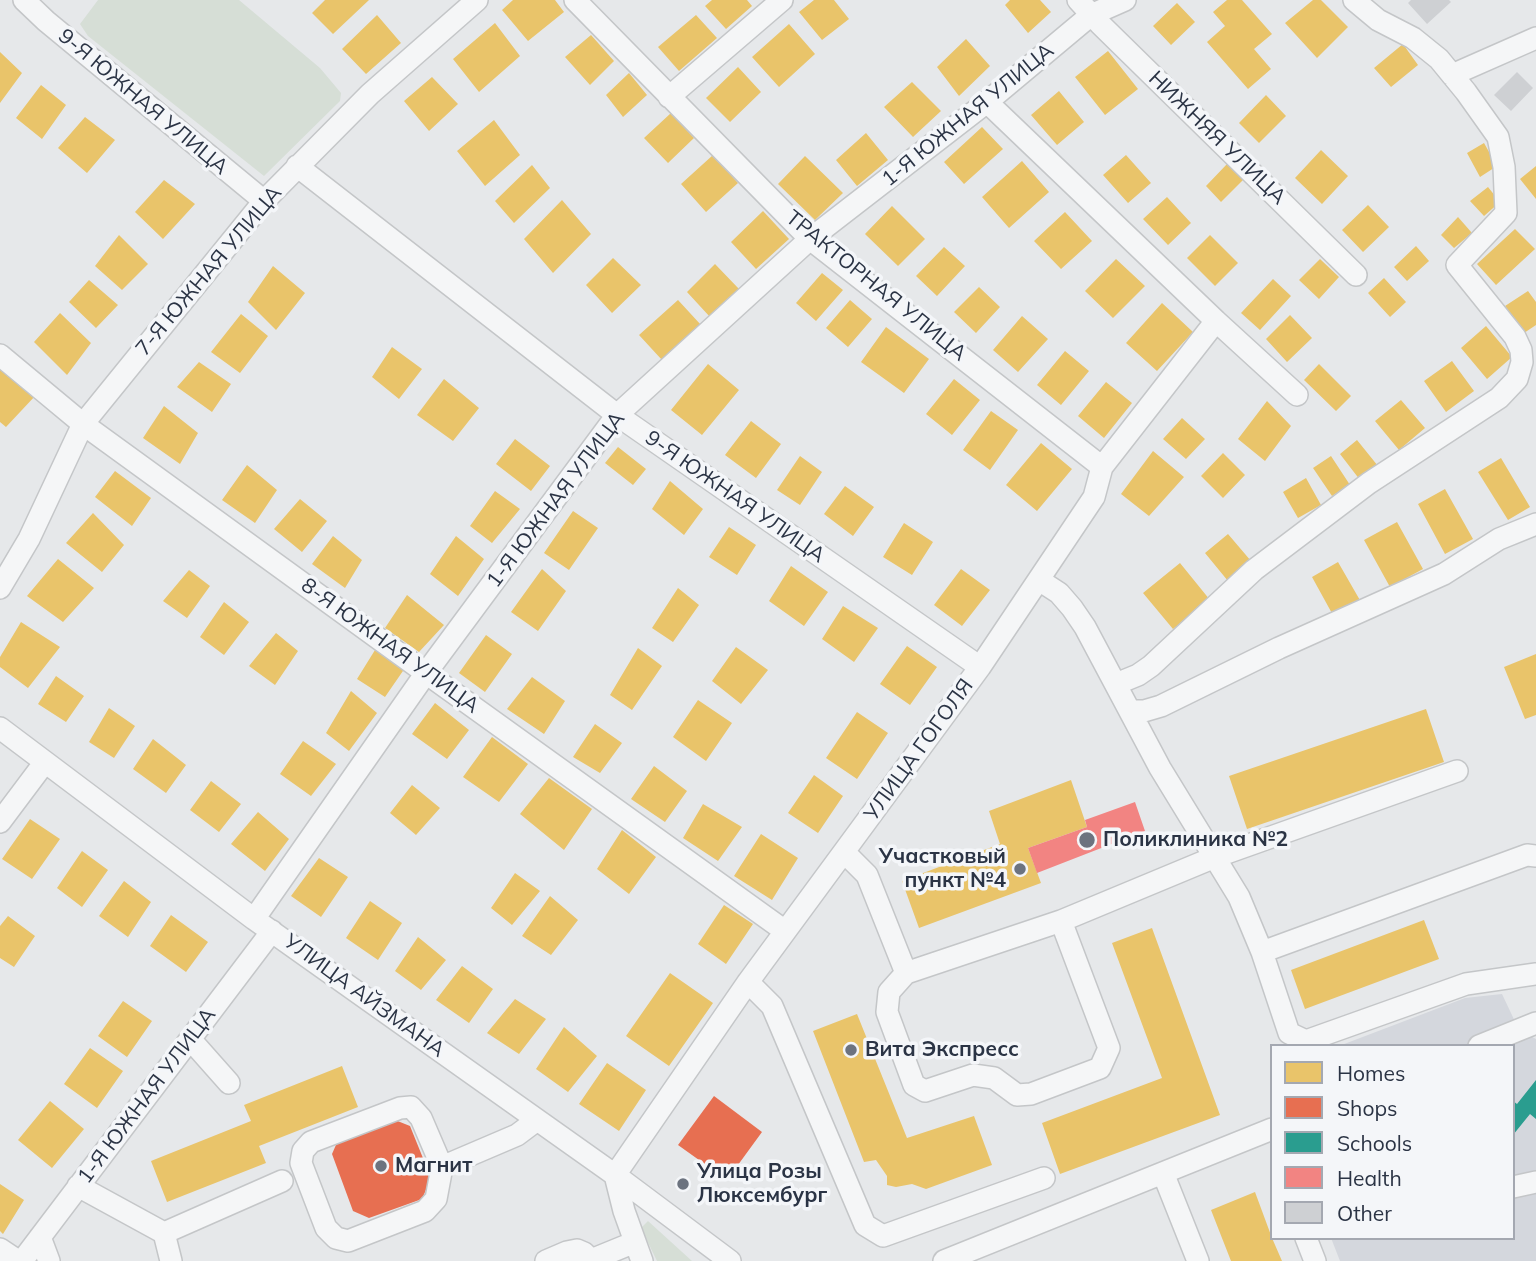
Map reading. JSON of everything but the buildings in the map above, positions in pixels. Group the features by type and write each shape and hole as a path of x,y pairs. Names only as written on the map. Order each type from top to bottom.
{"street":[{"name":"9-Я ЮЖНАЯ УЛИЦА","path":"24,0 264,201"},
{"name":"7-Я ЮЖНАЯ УЛИЦА","path":"0,588 29,538 83,424 264,201 370,94 477,0"},
{"name":"ТРАКТОРНАЯ УЛИЦА","path":"575,0 810,239 1102,467"},
{"path":"669,97 782,0"},
{"name":"1-Я ЮЖНАЯ УЛИЦА","path":"20,1261 190,1039 426,673 617,415 810,239 987,102 1085,7 1125,0"},
{"path":"1116,684 1151,666 1264,562 1369,483 1499,398 1517,379 1522,362 1521,350 1515,337 1457,265 1506,213 1504,167 1498,137 1439,59 1413,38 1378,20 1354,0"},
{"name":"НИЖНЯЯ УЛИЦА","path":"1085,7 1356,275"},
{"path":"1452,75 1536,38"},
{"path":"987,102 1297,395"},
{"name":"9-Я ЮЖНАЯ УЛИЦА","path":"298,166 617,415 980,667"},
{"name":"УЛИЦА ГОГОЛЯ","path":"614,1175 748,982 980,667 1094,497 1102,467 1216,321"},
{"name":"8-Я ЮЖНАЯ УЛИЦА","path":"0,355 83,424 785,931"},
{"path":"1130,711 1144,711 1161,706 1279,648 1444,574 1499,539 1536,524"},
{"path":"1039,580 1059,593 1085,627 1160,768 1239,897 1262,952 1289,1033 1306,1041 1466,984 1536,974"},
{"name":"УЛИЦА АЙЗМАНА","path":"0,728 263,925 730,1261"},
{"path":"0,822 45,762"},
{"path":"1061,921 1109,1048 1100,1069 1031,1094 1017,1095 993,1078 973,1075 925,1091 914,1085 887,1012 889,992 906,973 1061,921 1215,857 1457,771"},
{"path":"844,852 867,875 906,973"},
{"path":"1262,952 1527,855 1536,856"},
{"path":"748,982 772,1006 865,1225 883,1236 1044,1178"},
{"path":"1484,1044 1536,1023"},
{"path":"190,1039 229,1083"},
{"path":"411,1107 421,1118 442,1167 436,1199 425,1211 348,1241 336,1238 326,1228 301,1163 303,1151 311,1142 400,1108 411,1107"},
{"path":"442,1167 517,1135 537,1120"},
{"path":"944,1261 1163,1173 1269,1137"},
{"path":"1163,1173 1198,1261"},
{"path":"546,1261 577,1251 584,1253 591,1261 638,1251 614,1175"},
{"path":"164,1233 282,1181"},
{"path":"1515,1187 1536,1182"},
{"path":"78,1186 164,1233 171,1261"},
{"path":"40,1237 49,1261"},
{"path":"1307,1240 1315,1261"},
{"path":"0,1249 20,1261"}],"shaded area":[{"path":"98,0 239,0 320,68 341,93 340,101 264,176 88,36 80,24"},
{"path":"1502,994 1519,1030 1536,1039 1536,1261 1340,1261 1332,1240 1515,1240 1515,1044 1344,1044 1465,998"},
{"path":"648,1221 692,1261 657,1261 641,1228"}],"place":[{"name":"Поликлиника №2","path":"1087,840"},
{"name":"Участковый пункт №4","path":"1020,869"},
{"name":"Вита Экспресс","path":"851,1050"},
{"name":"Магнит","path":"381,1166"},
{"name":"Улица Розы Люксембург","path":"683,1184"}]}
